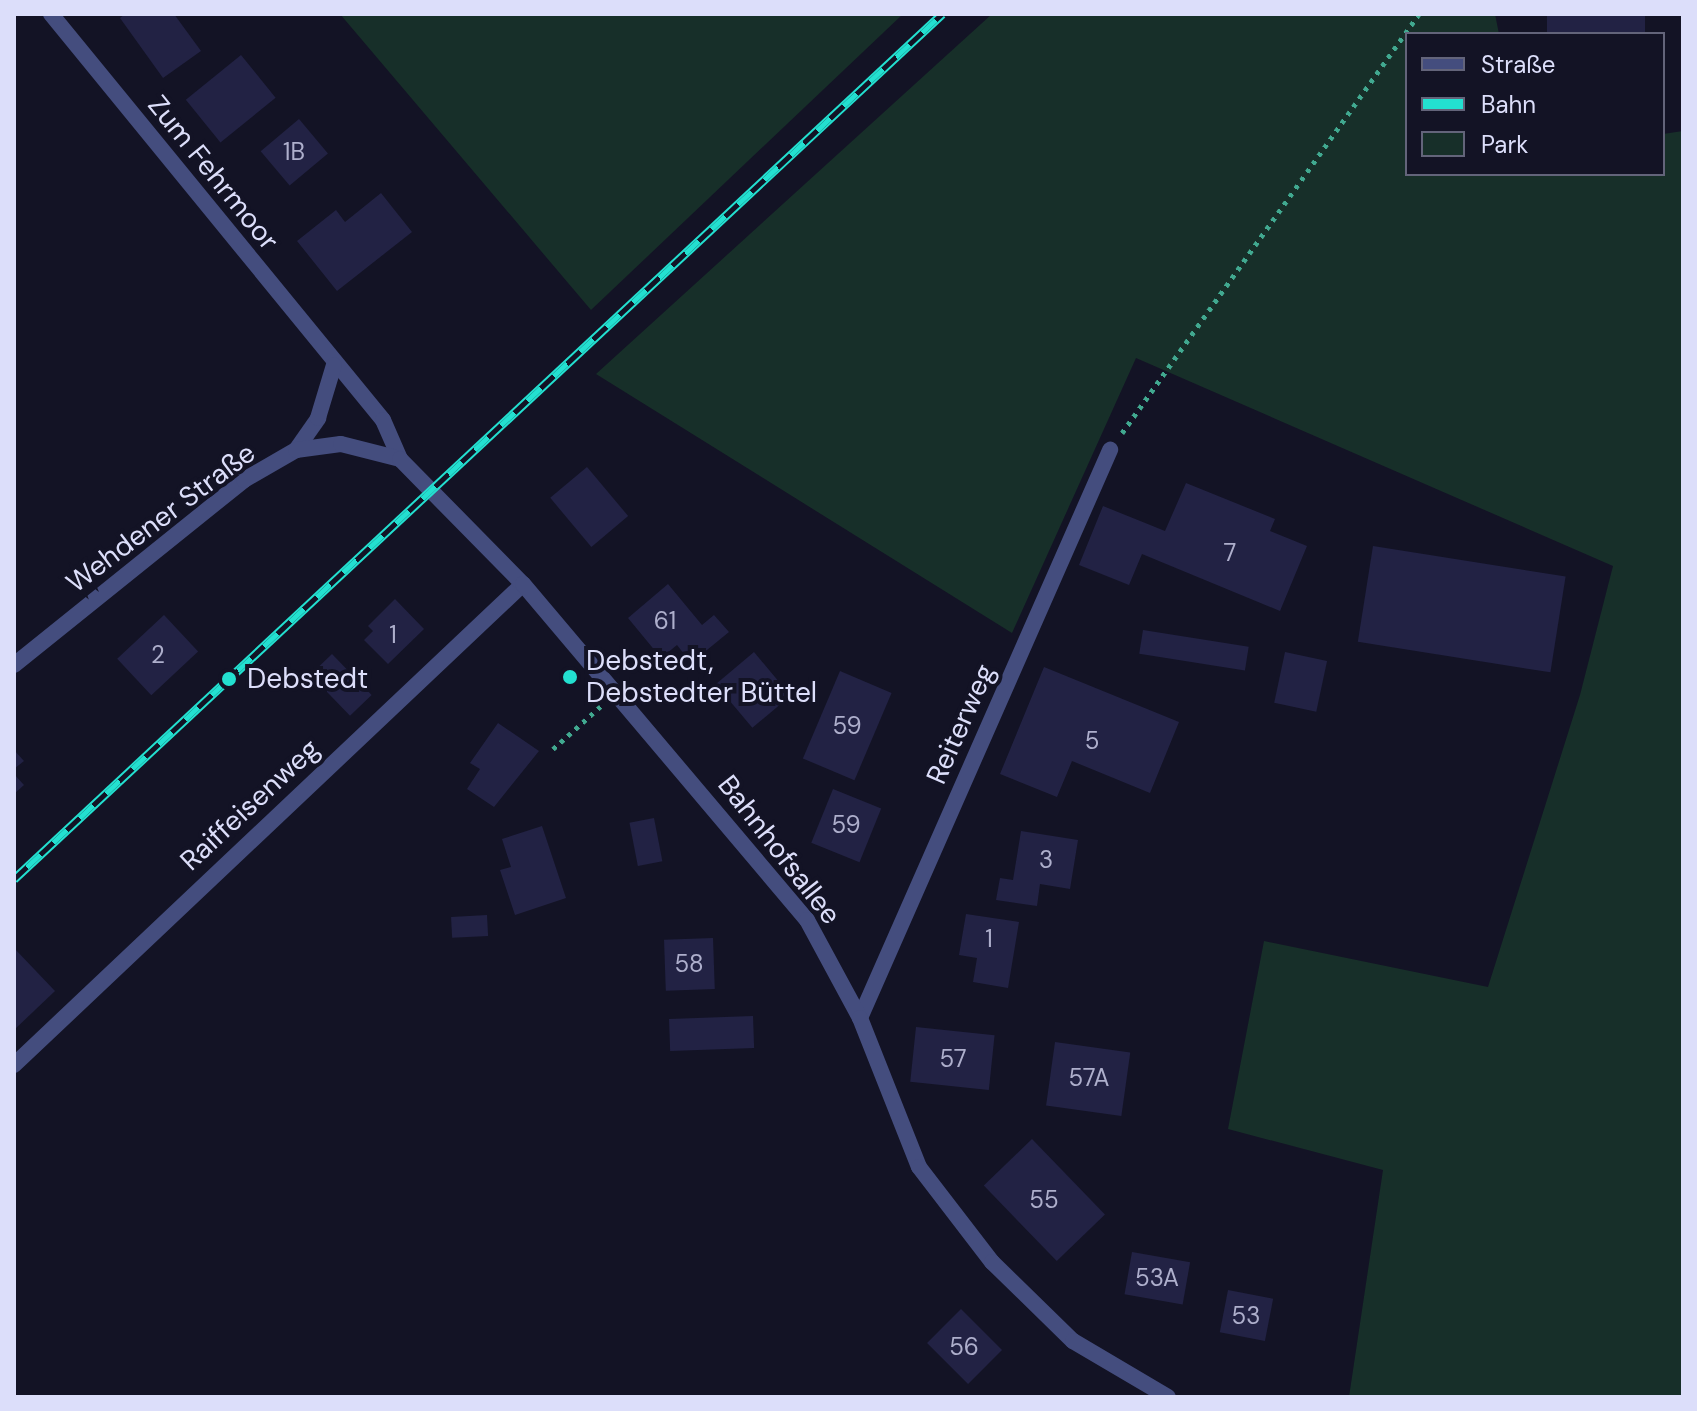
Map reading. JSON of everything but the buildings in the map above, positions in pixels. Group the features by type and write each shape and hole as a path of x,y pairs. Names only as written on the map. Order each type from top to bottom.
{"street":[{"name":"Zum Fehrmoor","path":"51,14 334,365 383,420 400,459"},
{"path":"296,450 318,418 334,365"},
{"name":"Wehdener Straße","path":"14,665 244,480 296,450 341,444 400,459"},
{"name":"Reiterweg","path":"860,1018 1110,450"},
{"name":"Bahnhofsallee","path":"400,459 523,584 807,920 860,1018 919,1167 992,1262 1073,1341 1168,1397"},
{"name":"Raiffeisenweg","path":"14,1065 523,584"}],"path":[{"path":"1406,32 1419,14"},
{"path":"1110,450 1405,34"},
{"path":"553,749 616,692"}],"green space":[{"path":"340,14 903,14 591,310"},
{"path":"992,14 1495,14 1499,32 1405,32 1405,176 1665,176 1665,134 1683,131 1683,1397 1349,1397 1383,1170 1228,1129 1264,941 1488,987 1580,695 1613,566 1136,358 1012,633 596,374"}],"railway":[{"path":"14,879 942,14"}],"place":[{"name":"Debstedt, Debstedter Büttel","path":"570,677"},
{"name":"Debstedt","path":"229,679"}]}
